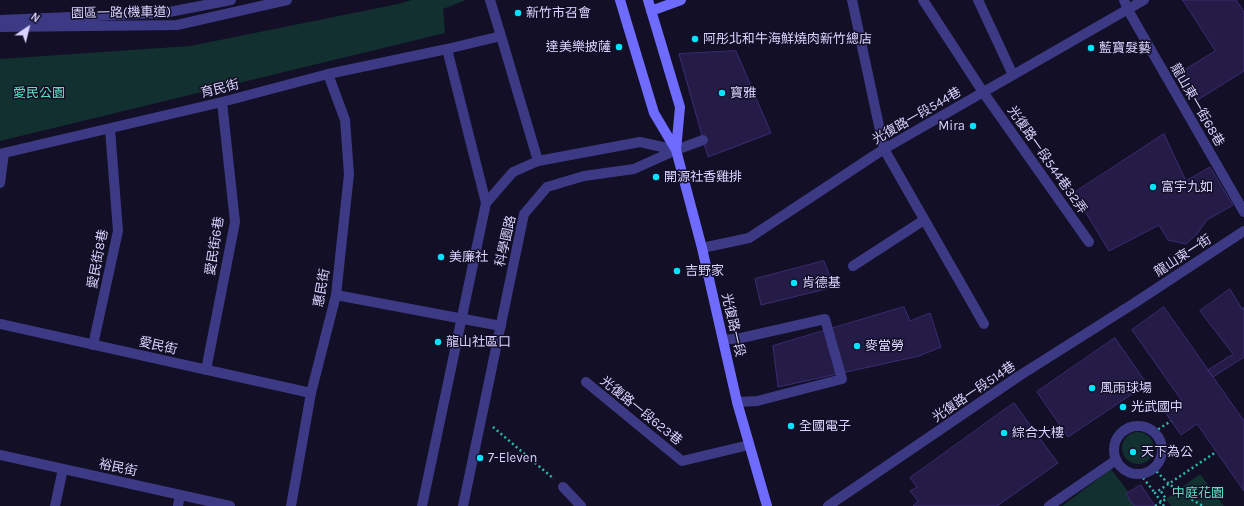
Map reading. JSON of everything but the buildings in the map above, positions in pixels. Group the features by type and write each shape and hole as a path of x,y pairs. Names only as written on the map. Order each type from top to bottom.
{"main road":[{"name":"光復路一段","path":"620,0 654,114 676,150 702,248 738,402 766,506"},
{"name":"光復路一段","path":"648,0 680,107 676,150"},
{"path":"651,11 681,0"}],"street":[{"path":"0,20 164,13 231,0"},
{"name":"園區一路(機車道)","path":"0,27 177,25 287,0"},
{"path":"490,0 538,161"},
{"path":"852,0 884,149 984,324"},
{"name":"光復路一段544巷32弄","path":"923,0 983,92 1089,242"},
{"path":"978,0 1013,75"},
{"name":"龍山東一街68巷","path":"1124,0 1128,10 1244,212"},
{"name":"光復路一段544巷","path":"702,248 748,238 884,149 1144,0"},
{"path":"447,49 501,36"},
{"name":"科學園路","path":"422,506 486,203 447,49"},
{"name":"育民街","path":"2,154 222,102 328,74 447,49"},
{"name":"惠民街","path":"291,506 311,393 336,295 349,174 345,120 328,74"},
{"name":"愛民街6巷","path":"206,370 235,222 222,102"},
{"name":"愛民街8巷","path":"93,345 118,231 110,129"},
{"path":"676,150 703,140"},
{"name":"科學園路","path":"486,203 513,172 538,161 640,142 676,150"},
{"name":"科學園路","path":"463,506 524,214 547,187 584,176 634,169 676,150"},
{"path":"0,183 2,154"},
{"path":"853,266 924,220"},
{"name":"龍山東一街","path":"1136,302 1244,231"},
{"path":"336,295 500,326"},
{"name":"光復路一段514巷","path":"828,506 1019,376 1136,302"},
{"path":"724,340 741,338 825,319 842,379 757,401 738,402"},
{"name":"愛民街","path":"0,324 311,393"},
{"name":"光復路一段623巷","path":"586,382 682,461 750,445"},
{"path":"1131,426 1139,426 1154,432 1162,447 1161,455 1154,468 1140,474 1132,473 1120,466 1116,460 1114,444 1118,436 1124,430 1131,426"},
{"name":"裕民街","path":"0,455 230,506"},
{"path":"1049,506 1116,460"},
{"path":"55,506 63,469"},
{"path":"563,487 581,506"},
{"path":"178,506 180,495"}],"path":[{"path":"482,417 563,487"},
{"path":"1154,432 1171,421"},
{"path":"1156,493 1216,452"},
{"path":"1154,468 1169,484 1203,506"},
{"path":"1140,474 1156,493 1164,506"},
{"path":"1155,506 1166,499 1160,490"}],"green space":[{"name":"愛民公園","path":"412,0 466,0 443,9 445,33 0,141 0,59 190,46"},
{"path":"1138,432 1147,435 1151,439 1154,448 1151,457 1147,461 1138,464 1129,461 1125,457 1122,448 1125,439 1129,435"},
{"path":"1111,469 1139,506 1062,506"},
{"name":"中庭花園","path":"1200,474 1224,506 1171,506 1166,499"}],"place":[{"name":"新竹市召會","path":"518,13"},
{"name":"阿彤北和牛海鮮燒肉新竹總店","path":"695,39"},
{"name":"達美樂披薩","path":"619,47"},
{"name":"藍寶髮藝","path":"1091,48"},
{"name":"寶雅","path":"722,93"},
{"name":"Mira","path":"973,126"},
{"name":"開源社香雞排","path":"656,177"},
{"name":"富宇九如","path":"1153,187"},
{"name":"美廉社","path":"441,257"},
{"name":"吉野家","path":"677,271"},
{"name":"肯德基","path":"794,283"},
{"name":"龍山社區口","path":"438,342"},
{"name":"麥當勞","path":"857,346"},
{"name":"風雨球場","path":"1092,388"},
{"name":"光武國中","path":"1123,407"},
{"name":"全國電子","path":"791,426"},
{"name":"綜合大樓","path":"1004,433"},
{"name":"天下為公","path":"1133,452"},
{"name":"7-Eleven","path":"480,458"}]}
